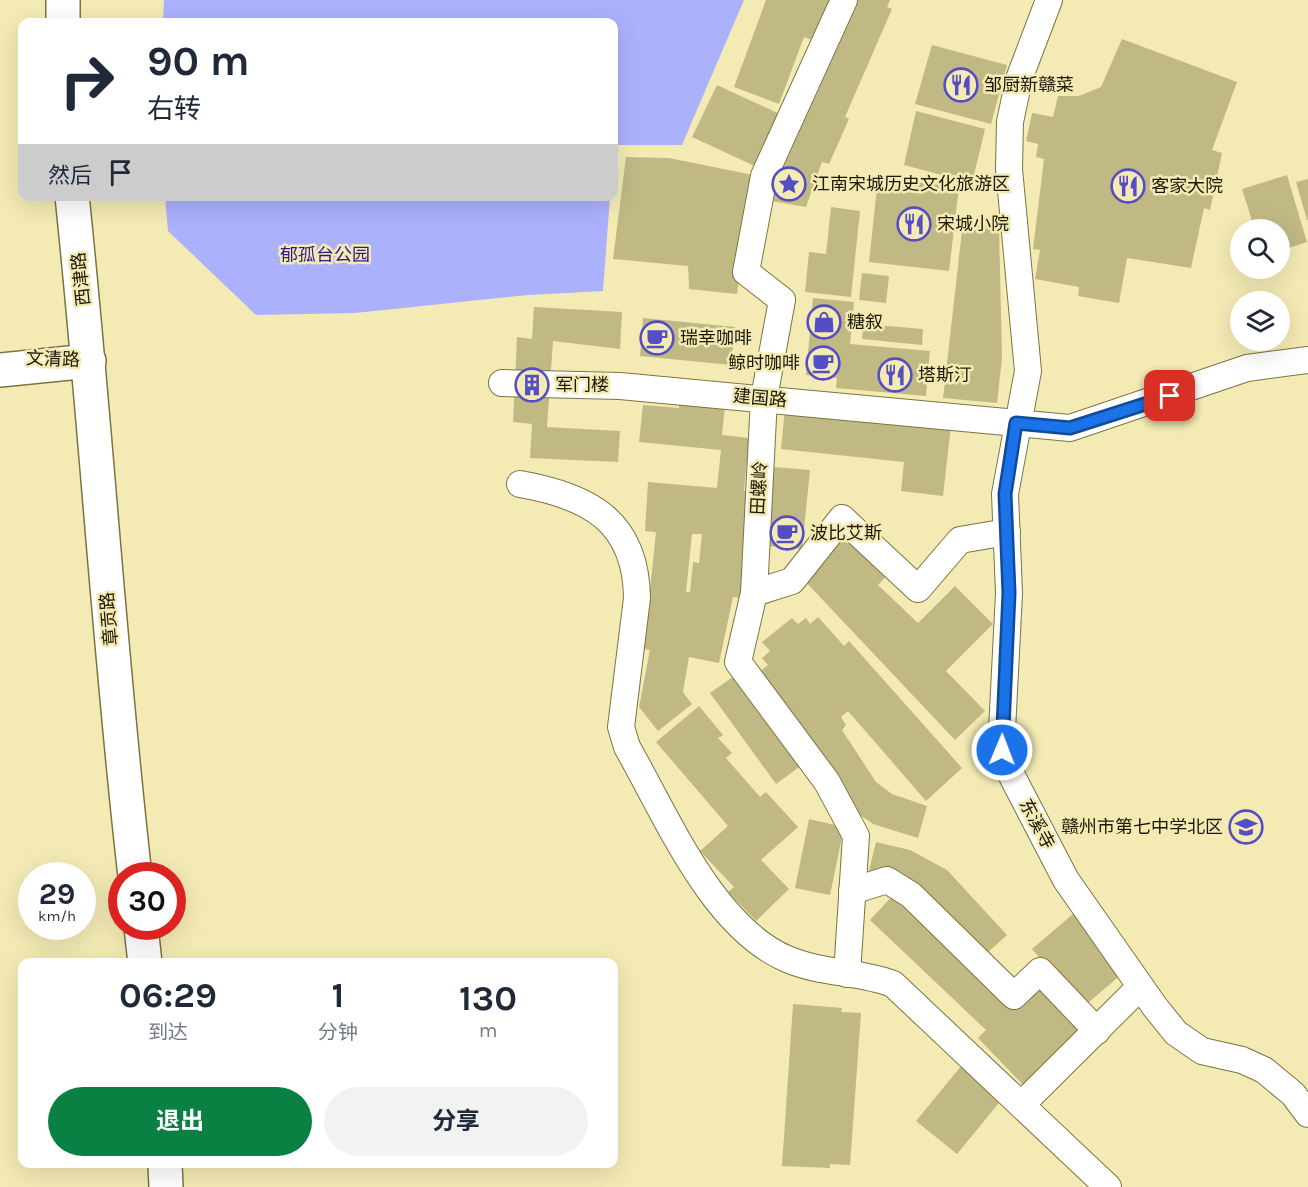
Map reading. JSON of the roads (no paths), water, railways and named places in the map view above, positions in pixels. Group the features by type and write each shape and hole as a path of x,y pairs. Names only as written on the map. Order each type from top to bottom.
{"main road":[{"path":"63,0 63,18"},
{"name":"西津路","path":"73,201 89,361"},
{"name":"文清路","path":"0,357 89,361"},
{"name":"文清路","path":"0,370 89,361"},
{"name":"章贡路","path":"89,361 102,544 134,862"},
{"path":"143,940 145,958"},
{"path":"165,1168 166,1187"}],"street":[{"name":"田螺岭","path":"843,0 764,176 747,272 782,300 764,398 754,593 738,662 827,782 856,836 847,974"},
{"name":"东溪寺","path":"1049,0 1019,79 1010,122 1009,169 1028,371 1016,423 1005,494 1009,593 1002,750 1013,778 1066,880 1140,987 1176,1033 1202,1051 1242,1060 1263,1070 1293,1094 1308,1114"},
{"name":"建国路","path":"502,383 620,386 1070,428 1247,368 1308,360"},
{"path":"520,484 574,496 609,521 622,538 637,577 637,598 621,727 627,747 689,862 739,925 761,944 786,959 820,970 873,976 893,984 1108,1187"},
{"path":"754,593 792,581 842,518 918,589 960,540 1007,532"},
{"path":"852,891 887,880 911,895 1014,996 1040,971 1097,1031"},
{"path":"1022,1104 1140,987"}],"place":[{"name":"邹厨新赣菜","path":"961,85"},
{"name":"江南宋城历史文化旅游区","path":"789,184"},
{"name":"客家大院","path":"1128,186"},
{"name":"宋城小院","path":"914,224"},
{"name":"糖叙","path":"824,322"},
{"name":"瑞幸咖啡","path":"657,338"},
{"name":"鲸时咖啡","path":"823,363"},
{"name":"塔斯汀","path":"895,375"},
{"name":"军门楼","path":"532,385"},
{"name":"波比艾斯","path":"787,533"},
{"name":"赣州市第七中学北区","path":"1246,827"}],"park label":[{"name":"郁孤台公园","path":"325,255"}]}
